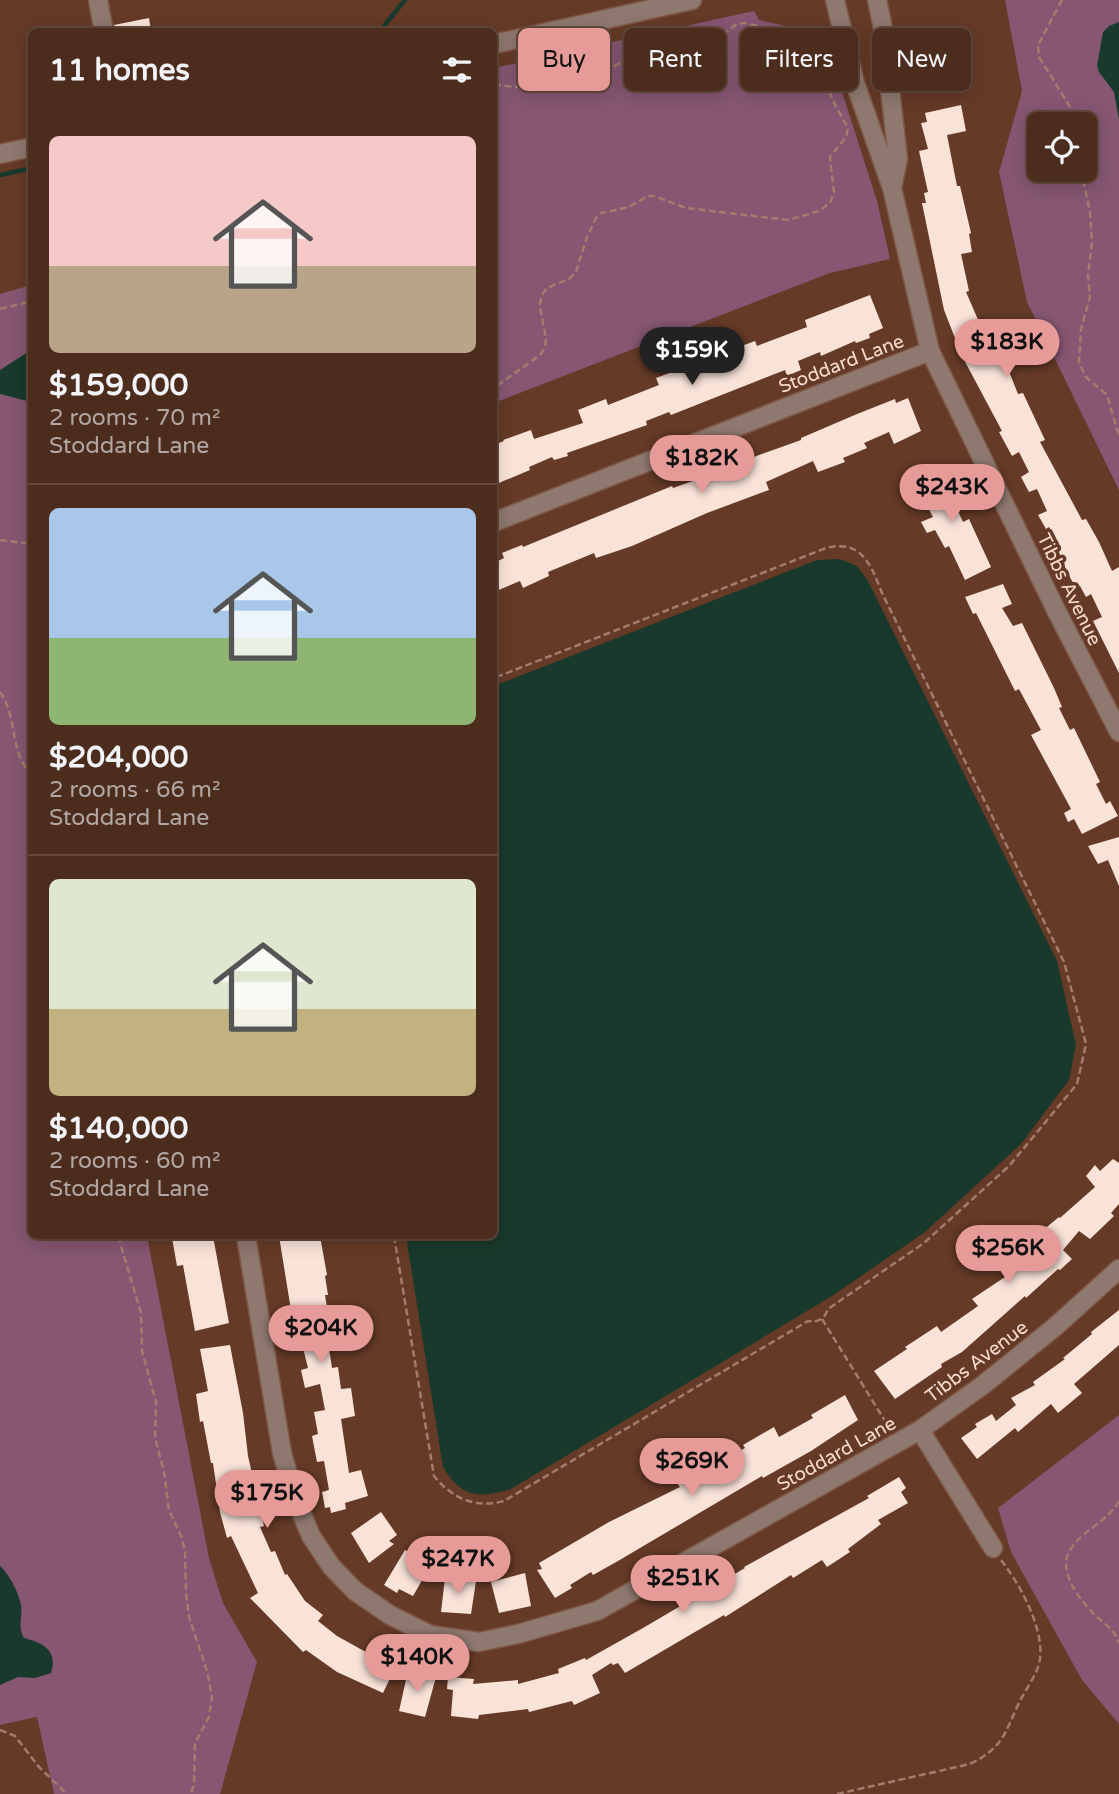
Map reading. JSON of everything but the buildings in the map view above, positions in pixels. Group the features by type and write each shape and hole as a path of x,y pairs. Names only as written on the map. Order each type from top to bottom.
{"street":[{"path":"98,0 103,28"},
{"path":"497,43 692,0"},
{"name":"Tibbs Avenue","path":"835,0 855,83 892,188 930,351 1056,610 1119,732"},
{"name":"Tibbs Avenue","path":"877,0 883,28 898,159 892,188"},
{"path":"0,154 28,148"},
{"name":"Stoddard Lane","path":"497,521 930,351"},
{"name":"Stoddard Lane","path":"246,1239 282,1453 295,1498 311,1536 331,1566 355,1591 390,1615 430,1635 479,1642 518,1634 597,1611 920,1430"},
{"name":"Tibbs Avenue","path":"920,1430 994,1377 1119,1269"},
{"path":"920,1430 993,1548"}],"path":[{"path":"1062,0 1038,45 1039,57 1072,112"},
{"path":"497,85 518,87 559,68 601,73 636,55 673,42 714,41 737,24 745,23 798,35 806,40 812,47 833,101 848,128 846,137 831,157 834,192 830,203 819,211 788,220 775,219 686,208 648,196 629,207 601,213 587,237 576,272 569,279 547,288 541,296 545,348 540,355 497,386"},
{"path":"1084,182 1090,212 1092,242 1088,275 1090,297 1081,328 1079,363 1086,377 1107,395 1119,436"},
{"path":"0,310 28,302"},
{"path":"0,540 28,544"},
{"path":"394,1239 434,1476 447,1492 481,1503 504,1502 808,1321 822,1319 828,1309 924,1243 1009,1167 1077,1084 1086,1044 1064,962 888,605 873,569 858,551 835,546 826,548 497,677"},
{"path":"0,692 6,702 21,762 28,770"},
{"path":"119,1239 141,1313 142,1351 156,1402 155,1438 164,1472 169,1510 182,1538 185,1552 189,1617 212,1697 209,1717 195,1743 194,1784 191,1794"},
{"path":"822,1319 898,1442"},
{"path":"1119,1501 1115,1509 1085,1533 1069,1551 1065,1566 1069,1578 1087,1606 1111,1628 1119,1643"},
{"path":"838,1794 970,1764 983,1757 1005,1736 1036,1671 1040,1652 1027,1600 1017,1580 993,1548"},
{"path":"0,1730 15,1736 39,1767 67,1794"}],"shaded area":[{"path":"1005,0 1119,0 1119,490 1027,302 999,172 1022,91"},
{"path":"754,11 759,20 795,28 740,28 740,91 842,91 877,201 890,259 830,273 497,402 497,67 518,63 518,91 610,91 610,43 624,40 624,91 726,91 726,28 676,28"},
{"path":"1119,22 1119,120 1114,92 1097,66 1103,32"},
{"path":"28,286 28,1239 148,1239 209,1558 223,1603 257,1662 220,1794 54,1794 37,1717 0,1725 0,294"},
{"path":"28,352 28,401 0,394 0,370"},
{"path":"840,559 857,566 868,581 1057,961 1076,1045 1069,1080 1021,1144 925,1232 832,1296 511,1489 489,1494 472,1493 457,1484 443,1467 406,1239 497,1239 497,685 817,560"},
{"path":"1119,1415 1119,1724 1082,1680 1011,1552 998,1508"},
{"path":"0,1566 16,1589 20,1600 24,1638 38,1642 48,1649 53,1665 51,1673 35,1678 18,1677 0,1685"}],"waterway":[{"path":"382,28 405,0"},
{"path":"0,175 28,169"}]}
